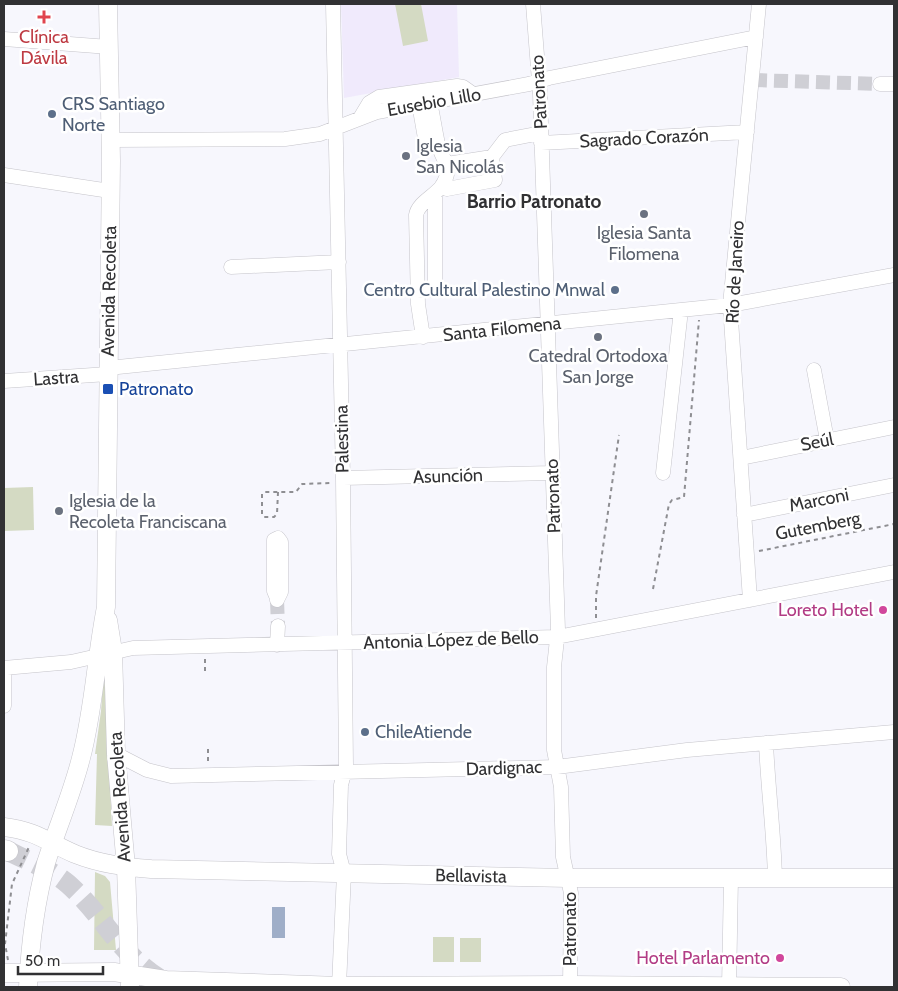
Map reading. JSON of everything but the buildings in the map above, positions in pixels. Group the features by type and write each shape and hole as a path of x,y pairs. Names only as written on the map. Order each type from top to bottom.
{"main road":[{"name":"Avenida Recoleta","path":"108,4 110,191 105,654 126,867 130,980"},
{"name":"Avenida Recoleta","path":"28,979 36,905 53,842 81,758 92,701 105,654"},
{"name":"Bellavista","path":"4,828 35,834 76,854 111,865 126,867 344,874 568,878 894,878"},
{"path":"6,973 28,979 166,980 339,986 841,987"}],"street":[{"name":"Palestina","path":"333,4 346,643 345,773 341,785 339,854 344,874 339,986"},
{"name":"Patronato","path":"533,4 539,81 557,637 553,707 554,750 562,787 563,857 571,893 570,986"},
{"name":"Río de Janeiro","path":"750,600 730,305 759,4"},
{"name":"Eusebio Lillo","path":"110,140 285,139 314,136 360,118 425,103 756,37"},
{"path":"4,39 109,47"},
{"path":"4,50 23,41"},
{"path":"360,118 368,103 379,97 457,86 463,87 473,94"},
{"path":"425,103 426,144"},
{"path":"423,337 418,290 417,211 438,191 446,176 448,164 439,147 425,103"},
{"name":"Sagrado Corazón","path":"492,157 505,140 747,132"},
{"path":"438,191 495,180 492,157 448,164"},
{"path":"4,175 110,191"},
{"path":"232,267 339,262"},
{"name":"Santa Filomena","path":"108,371 730,305 894,275"},
{"path":"664,473 680,310"},
{"path":"814,370 827,440"},
{"name":"Lastra","path":"4,381 108,371"},
{"name":"Seúl","path":"740,458 894,427"},
{"name":"Asunción","path":"343,480 552,473"},
{"name":"Marconi","path":"744,515 894,485"},
{"name":"Antonia López de Bello","path":"4,668 46,665 133,648 557,637 894,572"},
{"path":"277,645 278,626"},
{"path":"4,668 4,706"},
{"name":"Dardignac","path":"116,754 142,768 171,776 345,773 557,767 688,750 894,732"},
{"path":"766,743 768,783 772,797 775,879"},
{"path":"729,986 731,878"}],"path":[{"path":"653,589 669,504 672,500 684,497 700,308"},
{"path":"597,629 596,596 619,435"},
{"path":"278,492 277,514 274,517 264,517 262,515 262,494 278,492 296,492 302,484 343,480"},
{"name":"Gutemberg","path":"746,554 894,524"},
{"path":"6,973 8,959 5,944 12,884 35,834"}],"shaded area":[{"path":"341,4 457,4 459,77 344,98"}],"green space":[{"path":"395,4 421,4 428,41 403,46"},
{"path":"33,487 34,530 4,531 4,488"},
{"path":"104,668 112,826 95,825 97,754 95,754"},
{"path":"95,872 105,876 110,882 116,950 94,950"},
{"path":"433,937 454,937 454,962 433,962"},
{"path":"460,938 481,938 481,962 460,962"}],"water":[{"path":"272,907 285,907 285,938 272,938"}],"tunnel":[{"path":"753,80 880,84"},
{"path":"277,600 278,626"},
{"path":"8,851 46,870 68,884 124,948 149,972 165,982"}],"place":[{"name":"Clínica Dávila","path":"44,17"},
{"name":"CRS Santiago Norte","path":"52,114"},
{"name":"Iglesia San Nicolás","path":"406,156"},
{"name":"Iglesia Santa Filomena","path":"644,214"},
{"name":"Centro Cultural Palestino Mnwal","path":"615,290"},
{"name":"Catedral Ortodoxa San Jorge","path":"598,337"},
{"name":"Patronato","path":"108,389"},
{"name":"Iglesia de la Recoleta Franciscana","path":"59,511"},
{"name":"Loreto Hotel","path":"883,610"},
{"name":"ChileAtiende","path":"365,732"},
{"name":"Hotel Parlamento","path":"780,958"}],"district":[{"name":"Barrio Patronato","path":"534,201"}]}
